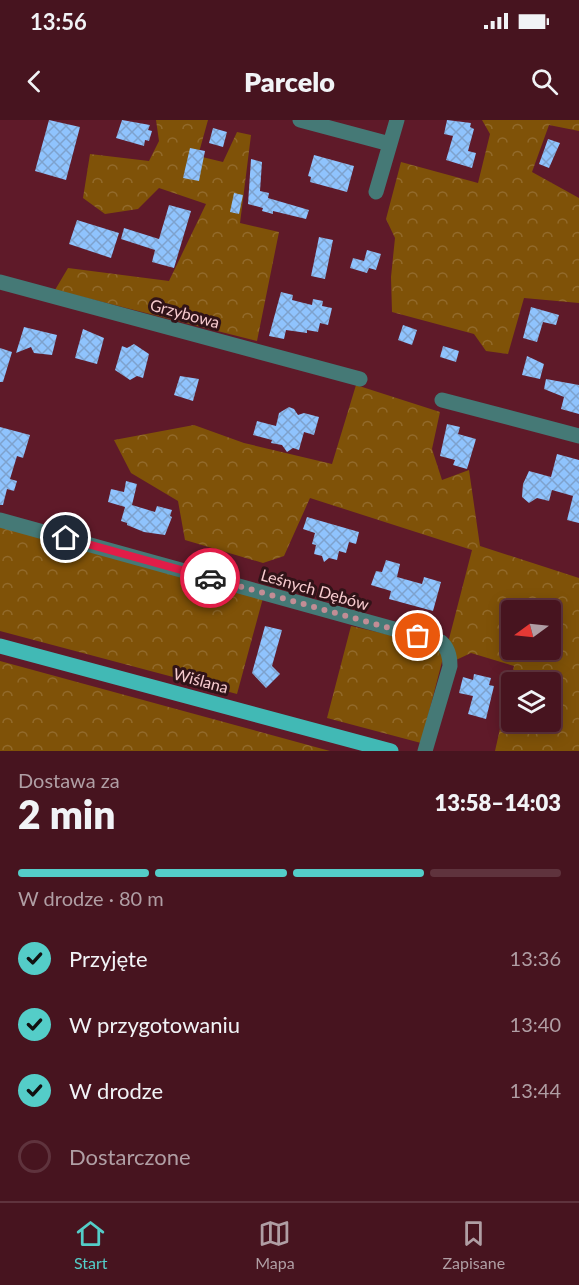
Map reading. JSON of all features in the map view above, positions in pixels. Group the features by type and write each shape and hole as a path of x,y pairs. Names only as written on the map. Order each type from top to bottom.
{"main road":[{"name":"Wiślana","path":"0,646 391,751"}],"street":[{"path":"300,120 390,144"},
{"path":"376,192 397,120"},
{"name":"Grzybowa","path":"0,282 360,379"},
{"path":"442,400 579,436"},
{"name":"Leśnych Dębów","path":"0,520 441,642 446,646 450,666 425,751"}],"green space":[{"path":"156,120 208,120 198,156 223,162 237,132 251,135 240,223 279,232 257,341 55,290 68,268 169,281 206,204 159,188 138,209 105,214 83,198 90,154 149,161 159,141"},
{"path":"482,120 579,120 579,131 549,125 532,172 579,198 579,303 524,298 508,354 486,351 474,334 392,312 391,277 395,238 386,219 401,162 478,183 490,134"},
{"path":"356,385 440,412 432,449 442,480 469,470 480,546 579,578 579,751 495,751 501,724 501,732 561,732 561,672 513,672 514,666 471,653 456,660 449,639 472,550 310,498 284,556 263,563 185,540 178,501 131,473 114,440 194,425 244,443 332,464"},
{"path":"0,527 263,598 237,694 0,631"},
{"path":"351,626 442,647 444,654 421,743 327,718"},
{"path":"0,661 330,751 0,751"}],"building":[{"path":"49,120 80,127 66,180 35,171"},
{"path":"122,120 150,125 148,130 152,131 149,141 145,140 144,146 116,138"},
{"path":"447,120 471,123 470,127 474,129 468,151 476,153 472,168 446,160 453,136 444,134"},
{"path":"213,128 227,132 223,147 209,143"},
{"path":"548,139 560,143 549,168 539,164"},
{"path":"190,148 205,151 199,181 183,178"},
{"path":"314,155 354,166 347,192 310,182 311,177 308,176"},
{"path":"251,159 262,162 260,191 269,193 268,198 309,210 306,219 273,211 273,214 262,211 263,208 248,204"},
{"path":"234,193 243,195 239,214 230,212"},
{"path":"169,205 191,211 174,268 152,262 155,250 121,239 124,228 159,239"},
{"path":"77,220 119,233 111,258 69,244"},
{"path":"319,237 333,240 325,279 311,276"},
{"path":"367,250 381,254 376,270 369,268 367,273 350,268 353,258 364,261"},
{"path":"281,292 293,295 292,300 312,305 313,299 323,301 322,306 332,308 328,325 320,323 318,332 286,330 284,339 269,336"},
{"path":"531,307 559,315 556,325 543,322 537,342 523,338"},
{"path":"403,325 417,330 412,345 398,340"},
{"path":"24,327 57,335 52,355 34,353 31,347 16,353"},
{"path":"83,329 104,338 97,364 75,358"},
{"path":"134,344 149,354 143,378 137,376 130,380 115,370 122,346 127,348"},
{"path":"443,346 459,351 456,362 440,357"},
{"path":"0,348 12,352 3,382 0,382"},
{"path":"527,356 544,364 540,379 522,375"},
{"path":"180,376 199,379 193,401 174,395"},
{"path":"546,379 579,385 579,414 561,409 564,397 544,389"},
{"path":"289,407 294,409 298,415 304,413 319,417 314,435 304,432 299,450 293,448 287,452 282,445 271,443 272,440 253,435 257,421 276,426 279,413"},
{"path":"447,424 460,427 458,434 476,439 467,469 453,465 455,460 440,456"},
{"path":"0,427 30,435 23,458 17,456 10,479 17,481 14,491 7,489 3,505 0,505"},
{"path":"557,454 579,460 579,523 567,520 573,496 552,490 549,501 537,498 529,503 522,497 523,484 529,471 551,477"},
{"path":"126,481 137,484 132,505 155,512 157,506 172,510 170,516 172,517 165,535 144,532 121,521 125,507 108,502 111,489 124,492"},
{"path":"307,517 359,532 356,544 349,542 346,553 339,551 337,560 329,558 324,562 322,556 314,554 316,545 312,544 315,533 303,529"},
{"path":"386,560 400,564 397,577 422,584 424,577 441,582 433,611 389,599 391,591 371,585 376,571 382,572"},
{"path":"265,626 282,630 272,666 280,674 266,688 252,673"},
{"path":"474,674 491,678 489,685 494,686 486,719 468,714 473,696 459,693 463,677 473,680"}],"way so far":[{"path":"210,578 418,636"}],"route":[{"path":"66,538 210,578"}]}
